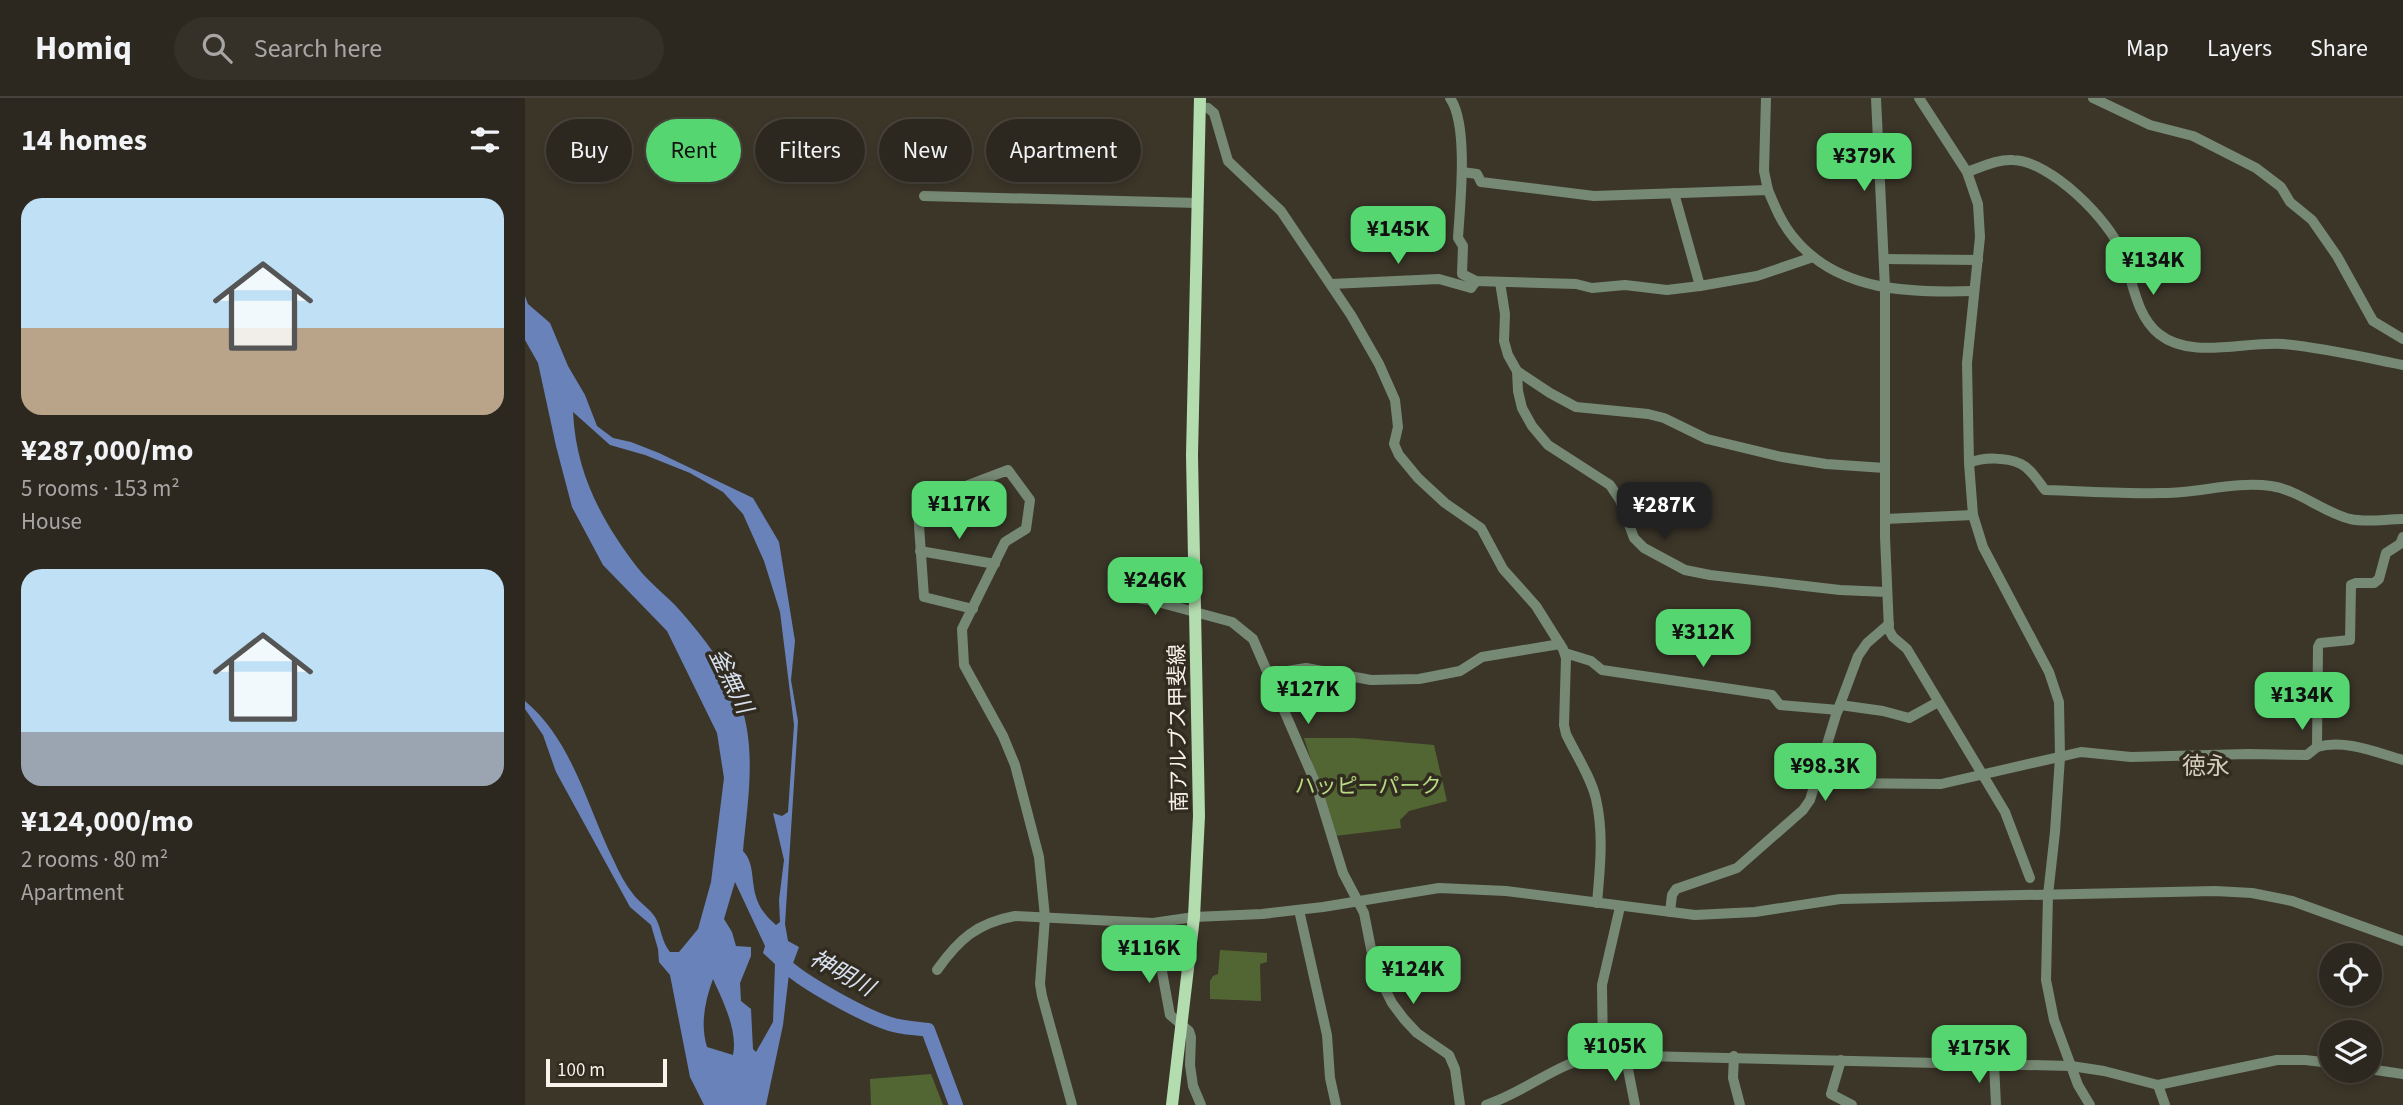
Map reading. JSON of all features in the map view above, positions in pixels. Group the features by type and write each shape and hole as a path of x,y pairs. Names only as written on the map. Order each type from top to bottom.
{"main road":[{"name":"南アルプス甲斐線","path":"1172,1105 1193,917 1199,793 1192,455 1200,102"}],"street":[{"path":"1450,98 1457,108 1462,172 1458,238 1463,246 1462,274 1476,281 1576,284 1592,288 1625,285 1667,290 1757,276 1812,257"},
{"path":"1766,98 1764,172 1768,190 1793,237 1812,257 1847,277 1885,288 1910,292 1974,291"},
{"path":"1876,98 1885,288 1885,519 1889,624 1893,637 1907,649 2005,812 2030,878"},
{"path":"1919,98 1967,172 1978,204 1980,237 1967,363 1973,515 1983,547 2059,702 2060,757 2047,895 2048,997 2071,1066 2089,1105"},
{"path":"2095,98 2150,125 2193,136 2256,168 2281,187 2290,202 2312,219 2337,256 2373,321 2403,340"},
{"path":"1200,102 1215,113 1228,161 1281,211 1368,344 1395,400 1398,427 1394,444 1399,456 1445,503 1481,528 1503,569 1536,606 1562,648 1566,658 1564,725 1595,797 1600,826 1598,903"},
{"path":"1967,172 2001,160 2028,162 2077,195 2104,221 2121,248 2137,300 2148,322 2157,332 2180,345 2201,348 2280,344 2330,350 2403,365"},
{"path":"1462,172 1477,174 1482,182 1594,196 1768,190"},
{"path":"1674,193 1700,286"},
{"path":"924,196 1198,203"},
{"path":"1884,259 1978,260"},
{"path":"1331,284 1439,279 1471,288 1476,281"},
{"path":"1500,282 1506,314 1504,341 1517,371 1520,400 1532,426 1548,444 1610,485 1620,500 1634,538 1644,548 1685,570 1710,575 1840,590 1887,592"},
{"path":"1517,371 1576,407 1648,414 1664,418 1707,439 1782,457 1826,464 1885,468"},
{"path":"1969,463 1977,459 1991,459 2021,464 2045,490 2164,494 2218,487 2272,486 2350,519 2374,522 2403,519"},
{"path":"973,609 924,597 917,497 937,497 1008,470 1027,495 1030,504 1026,529 1005,542 995,565 973,609 962,629 964,665 1003,736 1015,765 1039,857 1045,917 1040,984 1072,1105"},
{"path":"1885,519 1973,515"},
{"path":"2317,747 2318,647 2320,643 2350,640 2351,585 2374,583 2379,579 2386,553 2400,544 2403,537"},
{"path":"921,551 995,565"},
{"path":"1121,595 1232,622 1253,639 1315,782 1343,873 1364,913 1375,969 1392,1003 1417,1033 1449,1055 1455,1069 1460,1105"},
{"path":"1670,912 1672,895 1676,889 1737,868 1803,810 1810,800 1858,656 1867,643 1889,624"},
{"path":"1269,674 1306,668 1371,680 1419,679 1460,671 1482,657 1562,648 1581,656 1602,670 1772,695 1780,705 1884,711 1909,718 1938,702"},
{"path":"1814,786 1834,783 1941,784 2081,752 2131,757 2307,755 2317,747 2330,743 2355,746 2403,760"},
{"path":"937,970 952,950 981,925 1015,916 1153,923 1193,917 1299,910 1439,888 1506,891 1695,915 1755,912 1840,899 2215,891 2252,893 2292,901 2403,941"},
{"path":"1604,1054 1602,985 1621,907"},
{"path":"1299,910 1327,1035 1330,1078 1336,1105"},
{"path":"1153,923 1170,1015 1189,1031 1191,1037 1190,1065 1193,1086 1201,1105"},
{"path":"1486,1105 1508,1097 1565,1064 1604,1054 2071,1066 2104,1071 2158,1085 2277,1060 2319,1062"},
{"path":"1625,1054 1635,1105"},
{"path":"1734,1056 1733,1077 1740,1105"},
{"path":"1841,1060 1831,1094 1852,1105"},
{"path":"1993,1064 1996,1105"},
{"path":"2382,1071 2403,1074"},
{"path":"2158,1085 2165,1105"}],"green space":[{"name":"ハッピーパーク","path":"1304,738 1355,738 1434,745 1447,801 1409,811 1400,820 1401,828 1335,836"},
{"path":"1220,950 1267,953 1267,962 1260,964 1261,1001 1210,999 1210,981 1218,974"},
{"path":"931,1074 943,1105 871,1105 870,1079"}],"water":[{"path":"525,296 528,304 550,323 597,426 613,438 659,453 753,498 779,542 795,641 791,680 798,721 785,924 788,941 799,947 789,974 783,1025 766,1105 704,1105 690,1077 670,975 659,962 651,925 630,907 556,772 543,735 525,709 525,701 555,735 577,776 622,878 635,897 655,917 670,952 679,952 698,929 711,882 724,778 717,733 667,631 603,565 572,507 538,363 525,340","holes":["573,412 610,445 645,455 690,473 723,492 743,514 764,561 780,612 794,725 788,812 782,816 773,813 784,860 779,900 780,922 776,925 759,904 751,867 743,851 750,768 747,727 742,707 722,666 707,644 675,605 637,567 612,532 585,475 579,455","735,882 765,946 763,953 775,964 773,1022 756,1052 753,1049 751,1009 741,1001 740,983 751,956 751,947 736,946 724,919","713,979 732,1026 733,1055 707,1047 704,1021"]}],"waterway":[{"name":"神明川","path":"778,956 796,974 864,1013 895,1025 928,1030 956,1105"}],"district":[{"name":"徳永","path":"2206,766"}],"water label":[{"name":"釜無川","path":"731,681"}]}
